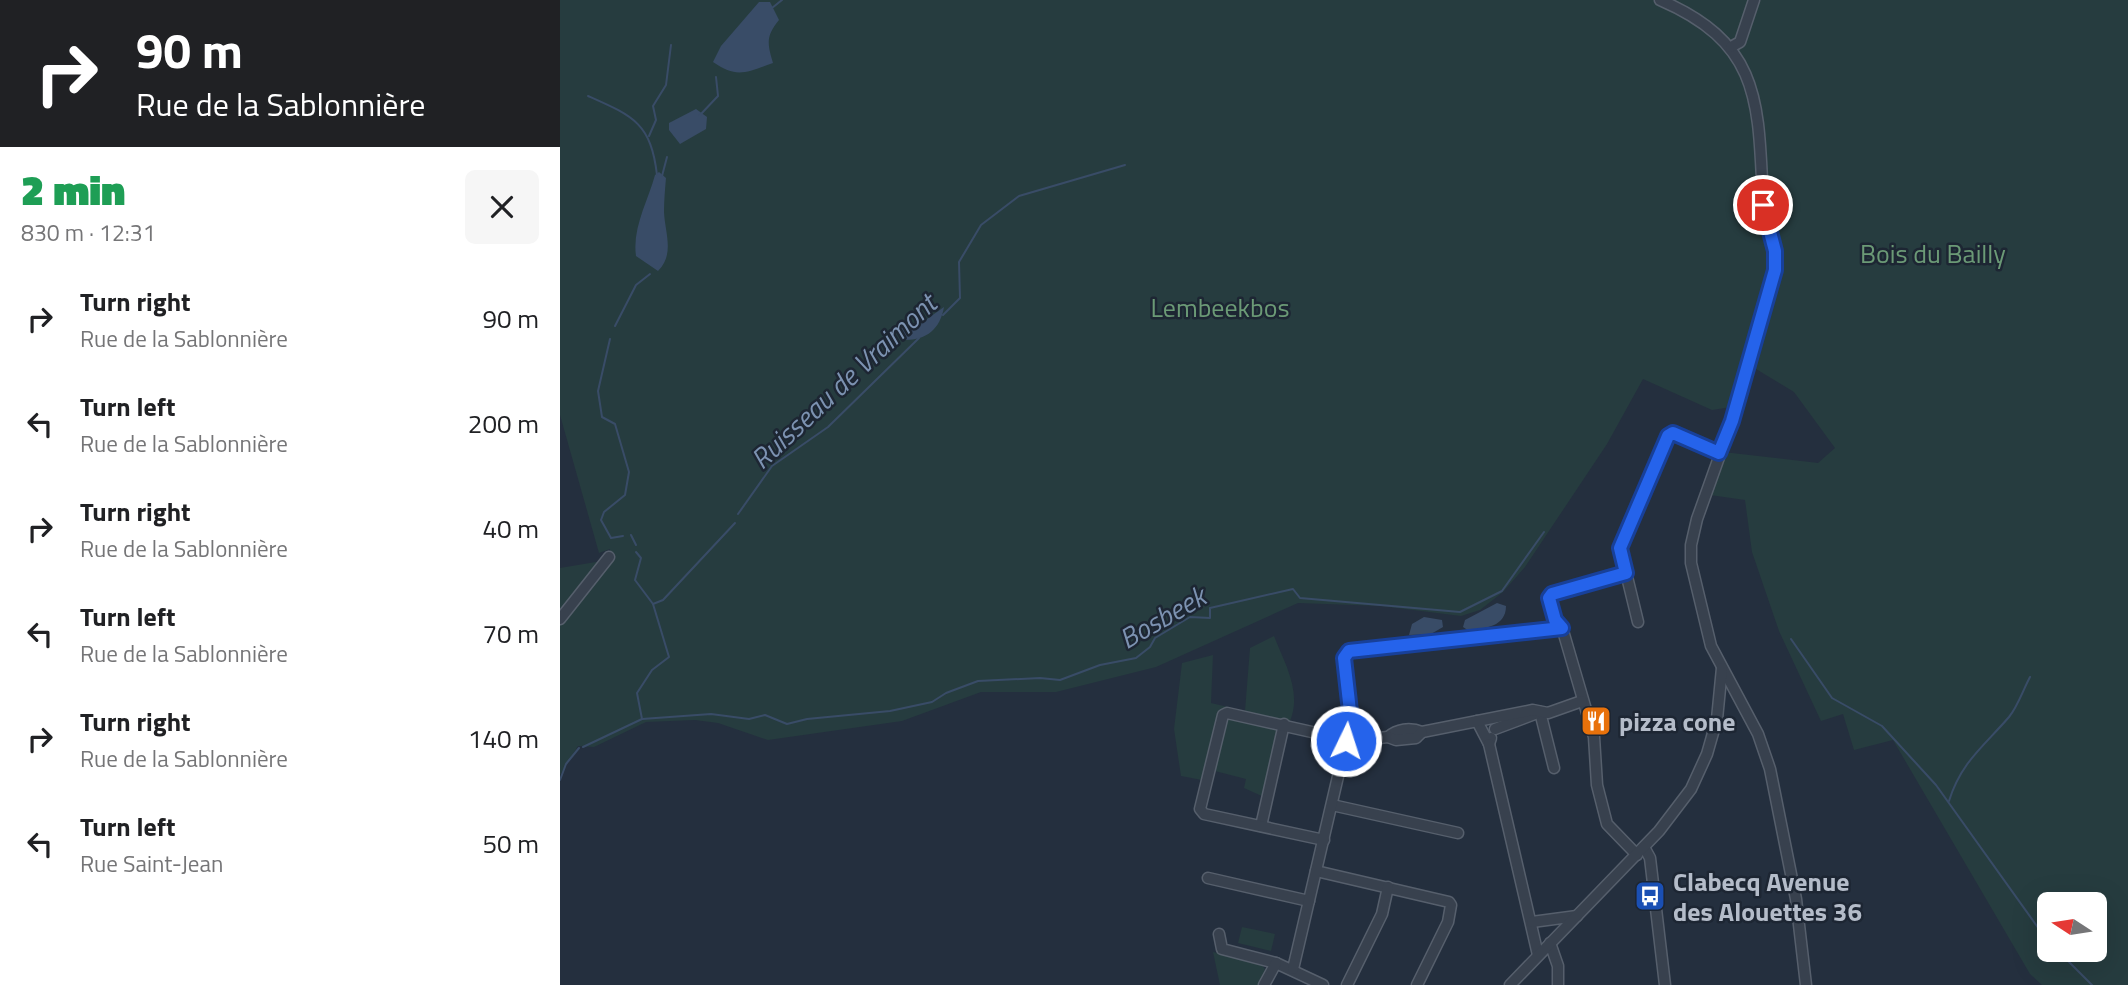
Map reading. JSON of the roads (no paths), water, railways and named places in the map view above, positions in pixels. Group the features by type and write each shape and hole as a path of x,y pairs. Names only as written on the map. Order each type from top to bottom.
{"street":[{"path":"1660,0 1702,20 1731,47 1742,65 1758,118 1763,202 1775,251 1775,270 1732,421 1698,519 1691,545 1691,563 1704,626 1722,668 1758,734 1770,769 1800,921 1806,985"},
{"path":"1731,47 1741,41 1754,0"},
{"path":"1638,622 1620,548 1668,436 1673,433 1719,453"},
{"path":"560,619 610,557"},
{"path":"1626,573 1552,594 1549,598 1555,620 1562,628 1594,737 1597,785 1607,824 1651,867 1665,985"},
{"path":"1293,969 1351,720 1344,658 1349,651 1562,628"},
{"path":"1510,985 1671,817 1700,771 1717,719 1722,668"},
{"path":"1324,840 1204,814 1200,809 1220,719 1227,713 1284,724 1346,741 1388,737 1395,731 1415,728 1422,732 1477,721 1494,724 1533,709 1548,713 1582,701"},
{"path":"1540,712 1554,768"},
{"path":"1477,721 1489,744 1538,955"},
{"path":"1262,826 1284,724"},
{"path":"1489,744 1494,724"},
{"path":"1332,805 1458,833"},
{"path":"1637,855 1651,867"},
{"path":"1316,870 1451,905 1448,922 1417,985"},
{"path":"1208,878 1309,901"},
{"path":"1347,985 1382,914 1388,887"},
{"path":"1532,922 1577,916"},
{"path":"1219,934 1222,949 1276,962 1323,985"},
{"path":"1550,943 1558,966 1558,985"},
{"path":"1264,985 1276,962"}],"water":[{"path":"759,2 770,2 779,20 769,40 773,63 749,71 736,72 713,62 721,46"},
{"path":"696,109 707,117 706,129 680,144 669,130 669,123"},
{"path":"659,172 666,178 664,212 668,250 658,271 636,256 635,246 641,215 655,175"},
{"path":"944,307 936,327 926,335 905,340 898,333 897,324 920,324"},
{"path":"1497,603 1506,606 1499,622 1469,631 1463,627 1465,620"},
{"path":"1424,617 1442,620 1443,627 1431,634 1409,635 1412,624"}],"waterway":[{"path":"772,8 782,0"},
{"path":"649,136 656,120 653,106 666,85 671,45"},
{"path":"700,115 718,96 716,77"},
{"path":"588,96 628,116 644,132 654,157 657,175"},
{"path":"662,176 667,157"},
{"name":"Ruisseau de Vraimont","path":"943,315 960,298 959,262 981,225 1019,196 1125,165"},
{"path":"615,326 636,285 650,274"},
{"name":"Ruisseau de Vraimont","path":"738,514 772,466 828,427 919,338"},
{"path":"610,339 598,391 602,417 615,424 629,472 625,495 604,512 601,520 611,538 623,536"},
{"name":"Ruisseau de Vraimont","path":"583,747 642,719 637,693 652,670 669,657 653,604 663,600 735,523"},
{"name":"Bosbeek","path":"642,719 711,714 749,719 765,715 787,724 807,719 890,711 932,702 946,693 978,681 1040,678 1060,680 1100,665 1136,658 1150,647 1155,638 1190,617 1210,618 1210,608 1293,589 1300,598 1460,612 1502,591 1544,532"},
{"path":"631,535 636,545"},
{"path":"636,552 641,558 635,580 653,604"},
{"path":"1791,639 1832,698 1882,726 1936,785 2037,926"},
{"path":"1949,801 1967,765 2012,713 2030,677"},
{"name":"Ruisseau de Vraimont","path":"560,780 566,764 579,748"},
{"path":"2069,962 2092,985"}],"place":[{"name":"pizza cone","path":"1596,721"},
{"name":"Clabecq Avenue des Alouettes 36","path":"1650,896"}],"park label":[{"name":"Bois du Bailly","path":"1933,253"},
{"name":"Lembeekbos","path":"1220,307"}]}
